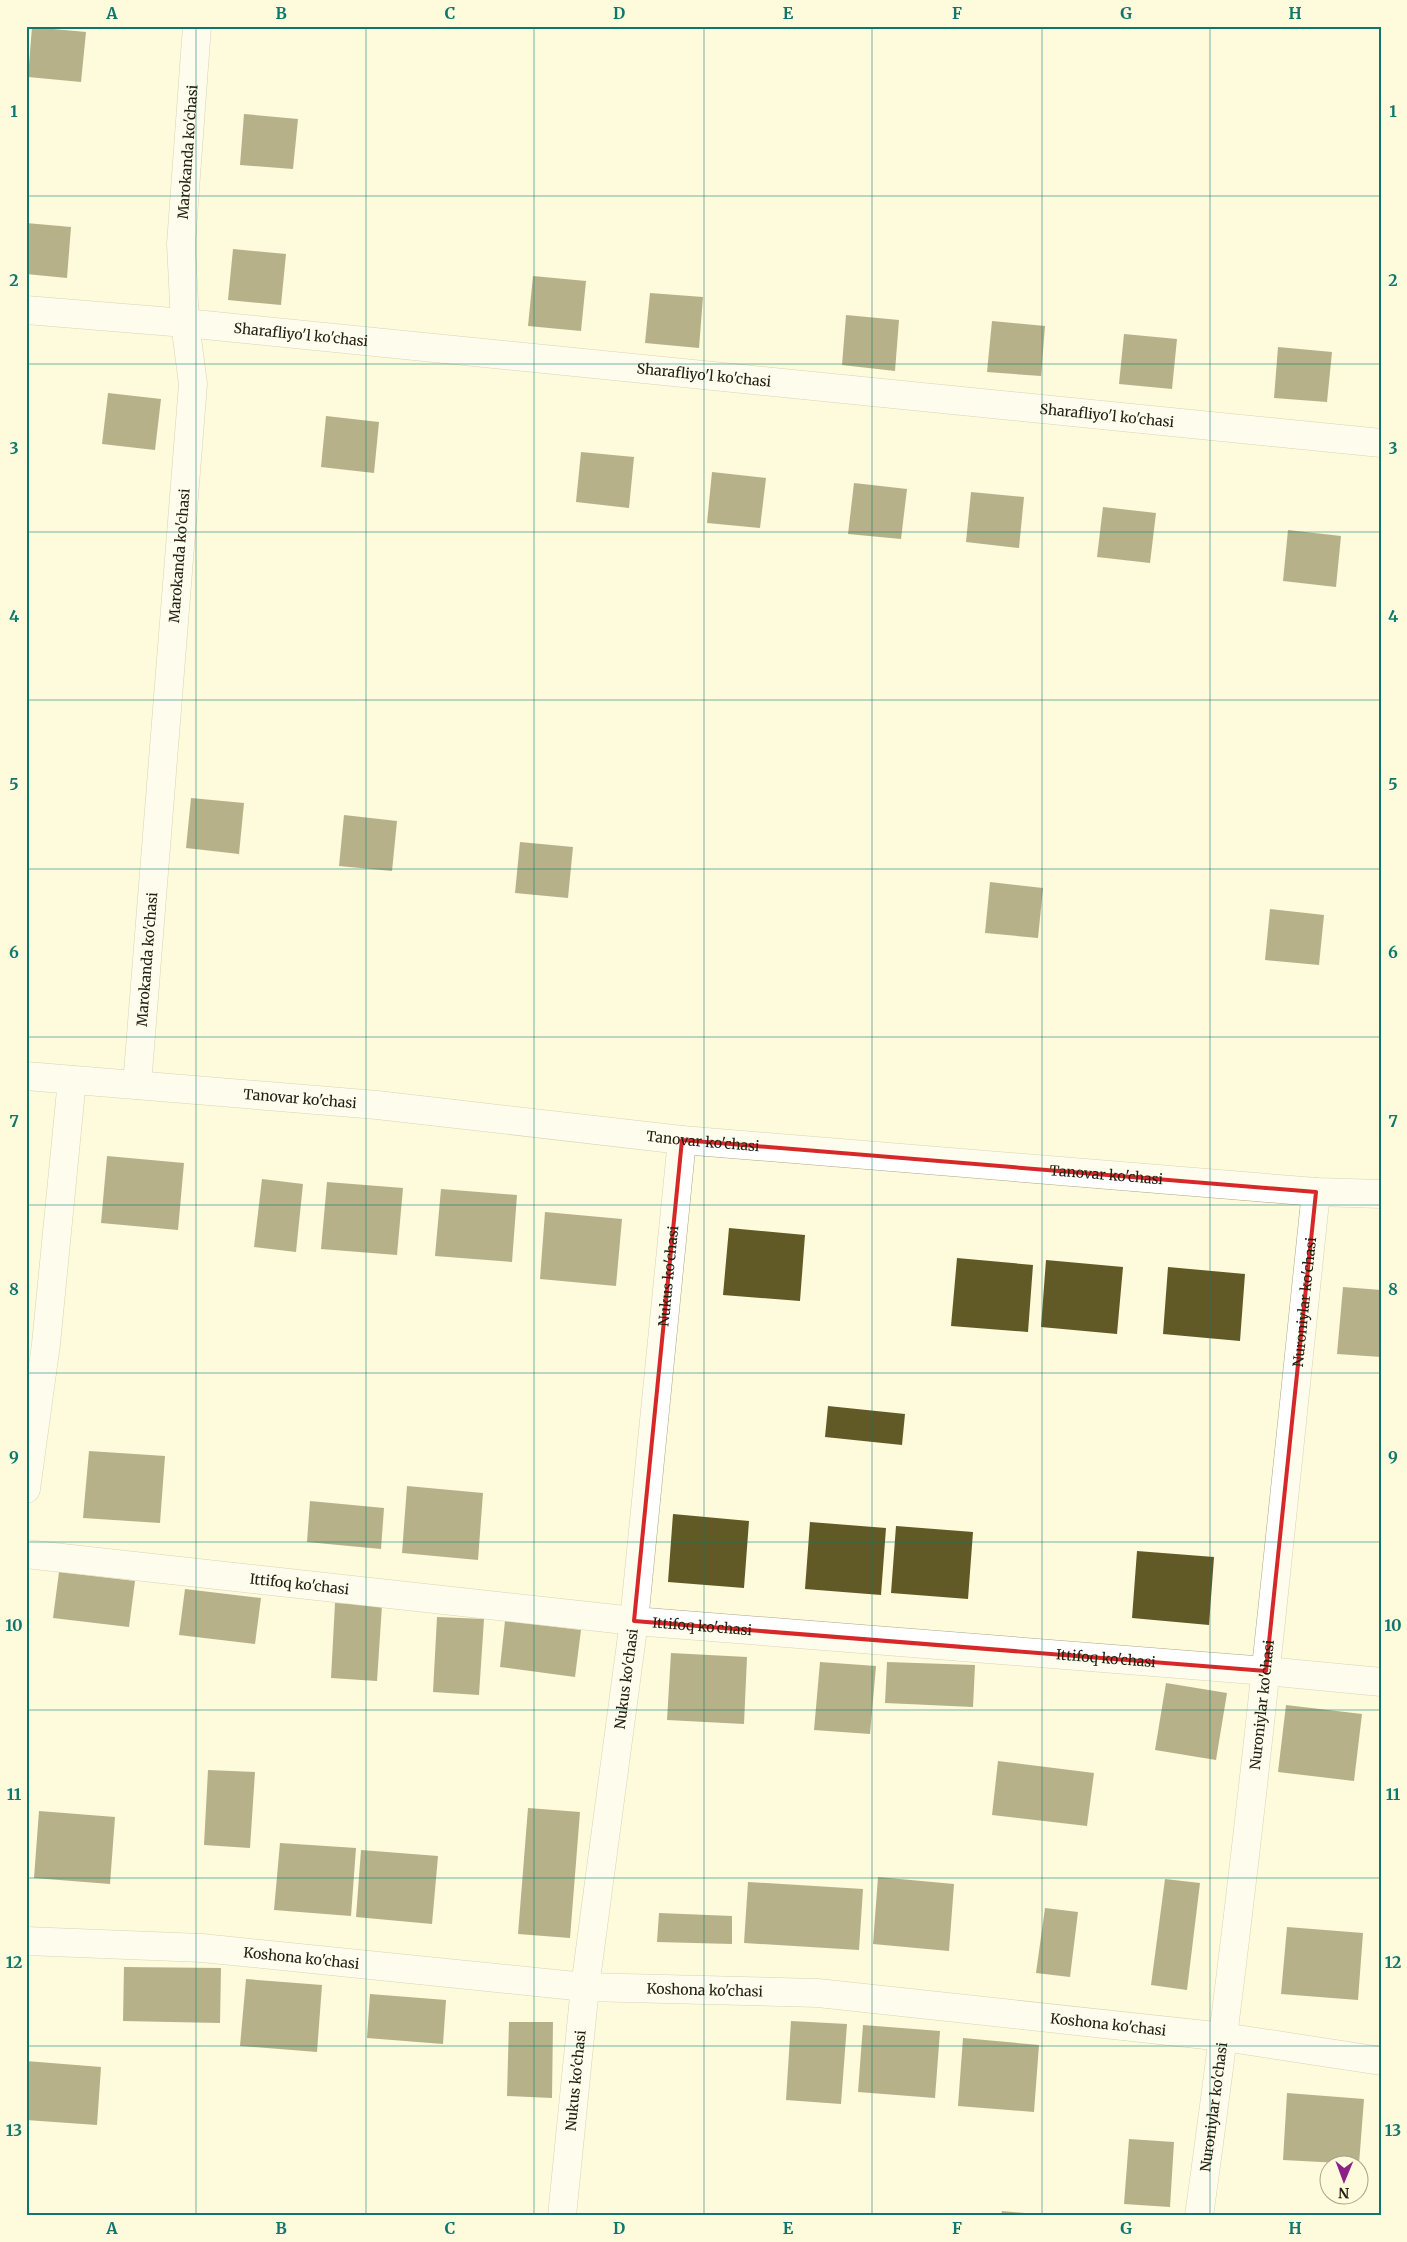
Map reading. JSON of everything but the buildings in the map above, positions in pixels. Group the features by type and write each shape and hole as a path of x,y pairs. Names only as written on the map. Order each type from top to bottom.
{"street":[{"name":"Marokanda ko'chasi","path":"137,1085 194,384 185,324 181,244 197,26"},
{"name":"Sharafliyo'l ko'chasi","path":"26,310 185,324 1381,443"},
{"name":"Tanovar ko'chasi","path":"26,1076 377,1105 682,1140 1316,1192 1381,1194"},
{"path":"26,1489 46,1344 72,1080"},
{"name":"Nukus ko'chasi","path":"562,2216 585,1988 634,1620 682,1140"},
{"name":"Nuroniylar ko'chasi","path":"1199,2216 1224,2037 1266,1671 1316,1192"},
{"name":"Ittifoq ko'chasi","path":"26,1554 634,1620 1381,1682"},
{"name":"Koshona ko'chasi","path":"26,1941 202,1948 585,1988 818,1993 1224,2037 1381,2061"}],"highlighted area":[{"path":"682,1140 1316,1192 1266,1671 634,1621"}]}
